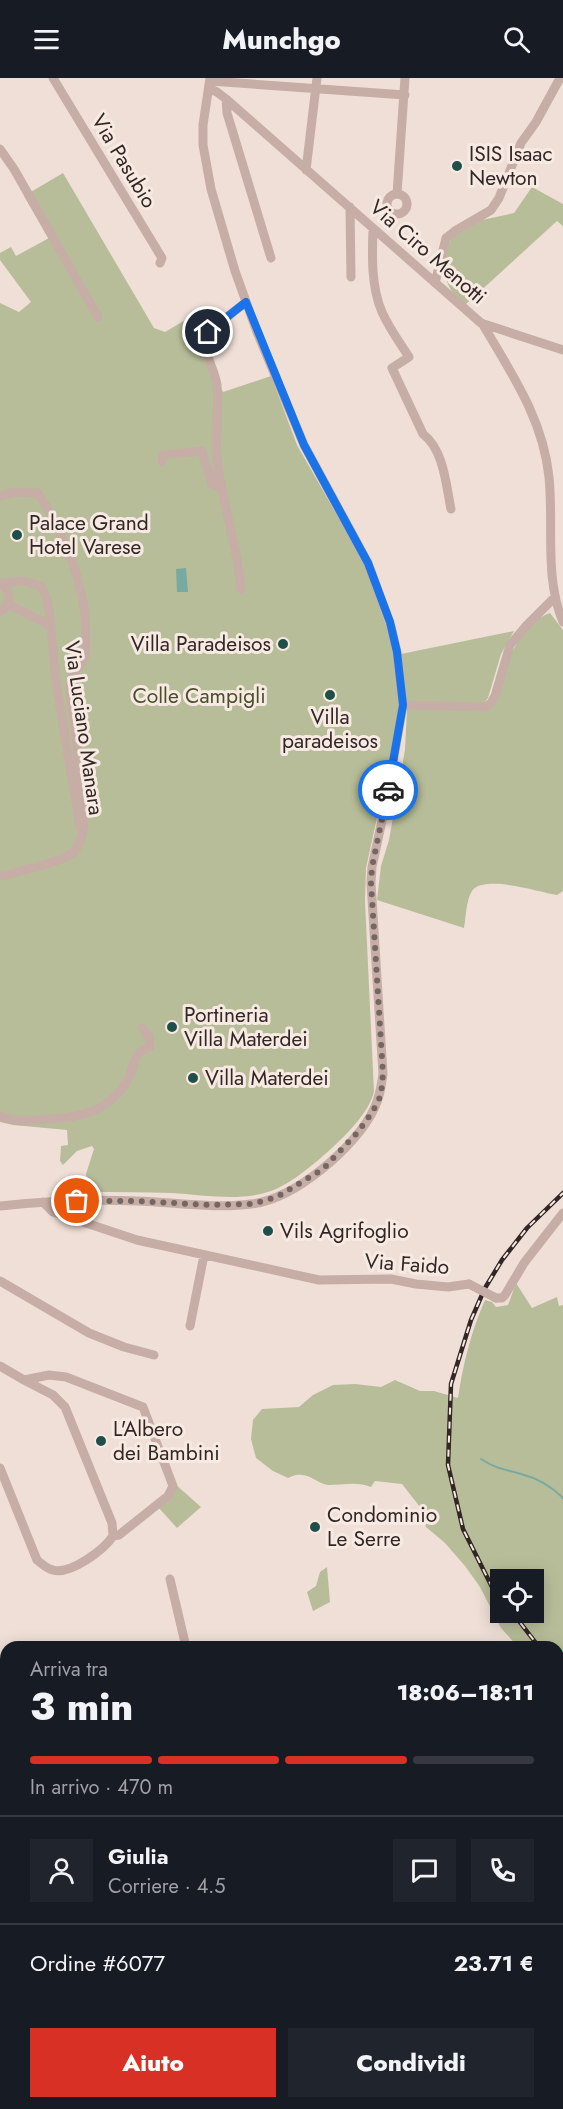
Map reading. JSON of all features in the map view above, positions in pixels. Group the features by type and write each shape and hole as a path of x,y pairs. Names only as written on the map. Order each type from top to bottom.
{"street":[{"path":"306,170 317,78"},
{"path":"397,194 405,78"},
{"name":"Via Pasubio","path":"56,79 162,258 160,263"},
{"path":"435,284 446,238 491,210 521,143 561,79"},
{"path":"0,1206 43,1202 135,1201 210,1205 252,1204 277,1197 323,1169 358,1132 381,1095 383,1074 371,877 403,705 397,652 390,622 368,563 304,445 246,302 222,231 203,145 210,83 405,95"},
{"name":"Via Ciro Menotti","path":"210,83 217,92 482,323 526,397 539,431 549,475 554,598 563,622"},
{"path":"226,99 227,113 271,258"},
{"path":"0,149 14,169 98,317"},
{"name":"Via Ciro Menotti","path":"350,207 351,277"},
{"path":"373,228 374,273 378,300 382,313 409,357 392,368 423,434 428,438 439,458 451,509"},
{"path":"241,589 240,567 217,457 217,387 205,337 208,332 246,302"},
{"name":"Via Ciro Menotti","path":"482,323 563,350"},
{"path":"162,461 162,455 202,451 212,484 216,486 222,484"},
{"name":"Via Luciano Manara","path":"0,496 14,492 38,493 62,536 78,577 85,608 86,638 85,657 72,676 70,690 84,802 84,817 76,849 67,856 7,876 0,875"},
{"name":"Via Luciano Manara","path":"0,583 24,581 41,586 47,599 56,682 81,834"},
{"name":"Via Luciano Manara","path":"0,583 9,594 8,604 51,626"},
{"path":"403,705 485,707 491,703 510,645 554,598"},
{"path":"0,612 8,604"},
{"path":"0,1116 13,1121 31,1122 78,1117 94,1111 114,1098 127,1082 137,1054 150,1047 149,1036 142,1028"},
{"name":"Via Faido","path":"43,1202 52,1212 137,1240 318,1280 391,1279 448,1287 469,1284 496,1298 502,1298 505,1295 524,1263 563,1213"},
{"path":"190,1326 204,1255"},
{"path":"0,1281 89,1333 124,1347 154,1355"},
{"path":"0,1366 54,1395 65,1407 112,1523 113,1536"},
{"path":"0,1468 37,1560 52,1570 60,1571 69,1569 102,1550 113,1536 119,1535 168,1496 172,1486 143,1407 66,1377 50,1375 24,1380"},
{"path":"170,1579 185,1641"}],"green space":[{"name":"Colle Campigli","path":"63,173 154,328 165,332 187,319 223,392 271,376 297,445 365,564 395,652 401,708 366,868 365,901 374,1092 358,1121 328,1152 287,1183 259,1194 222,1197 171,1193 89,1192 86,1174 94,1149 92,1146 77,1151 63,1165 60,1161 61,1146 68,1145 67,1130 0,1122 0,303 19,312 31,302 0,260 0,253 11,247 16,256 49,238 24,196"},
{"path":"532,187 563,204 563,226 557,221 465,305 451,290 445,274 446,257 451,238 482,220 514,213"},
{"path":"550,613 563,630 563,891 557,895 499,884 478,886 468,899 464,928 377,900 381,866 389,840 405,750 407,709 488,709 504,668 519,640 538,619"},
{"path":"514,631 501,654 488,698 482,705 406,705 401,654"},
{"path":"516,1283 532,1308 557,1297 559,1306 563,1305 563,1641 513,1641 498,1623 544,1623 544,1569 490,1569 490,1607 465,1566 445,1543 426,1527 420,1507 402,1484 375,1481 371,1487 355,1484 328,1485 305,1475 288,1478 273,1471 256,1458 251,1439 253,1420 262,1409 299,1407 313,1395 333,1385 355,1384 381,1387 395,1380 420,1391 434,1391 458,1398 468,1348 476,1324 485,1300 492,1302 496,1307 508,1305"},
{"path":"175,1484 201,1507 177,1528 158,1507"},
{"path":"327,1567 330,1602 313,1611 307,1592 316,1586 320,1572"}],"water":[{"path":"186,568 188,592 177,592 176,569"}],"waterway":[{"path":"481,1459 496,1467 538,1480 563,1498"}],"railway":[{"path":"490,1583 463,1529 448,1465 451,1384 471,1320 485,1288 502,1260 527,1228 563,1193"},
{"path":"520,1623 534,1641"}],"way so far":[{"path":"77,1201 252,1204 277,1197 323,1169 358,1132 381,1095 383,1074 371,883 372,867 388,790"}],"place":[{"name":"ISIS Isaac Newton","path":"457,166"},
{"name":"Palace Grand Hotel Varese","path":"17,535"},
{"name":"Villa Paradeisos","path":"283,644"},
{"name":"Villa paradeisos","path":"330,695"},
{"name":"Portineria Villa Materdei","path":"172,1027"},
{"name":"Villa Materdei","path":"193,1078"},
{"name":"Vils Agrifoglio","path":"268,1231"},
{"name":"L'Albero dei Bambini","path":"101,1441"},
{"name":"Condominio Le Serre","path":"315,1527"}],"route":[{"path":"208,332 246,302 304,445 368,563 390,622 397,652 403,705 388,790"}]}
